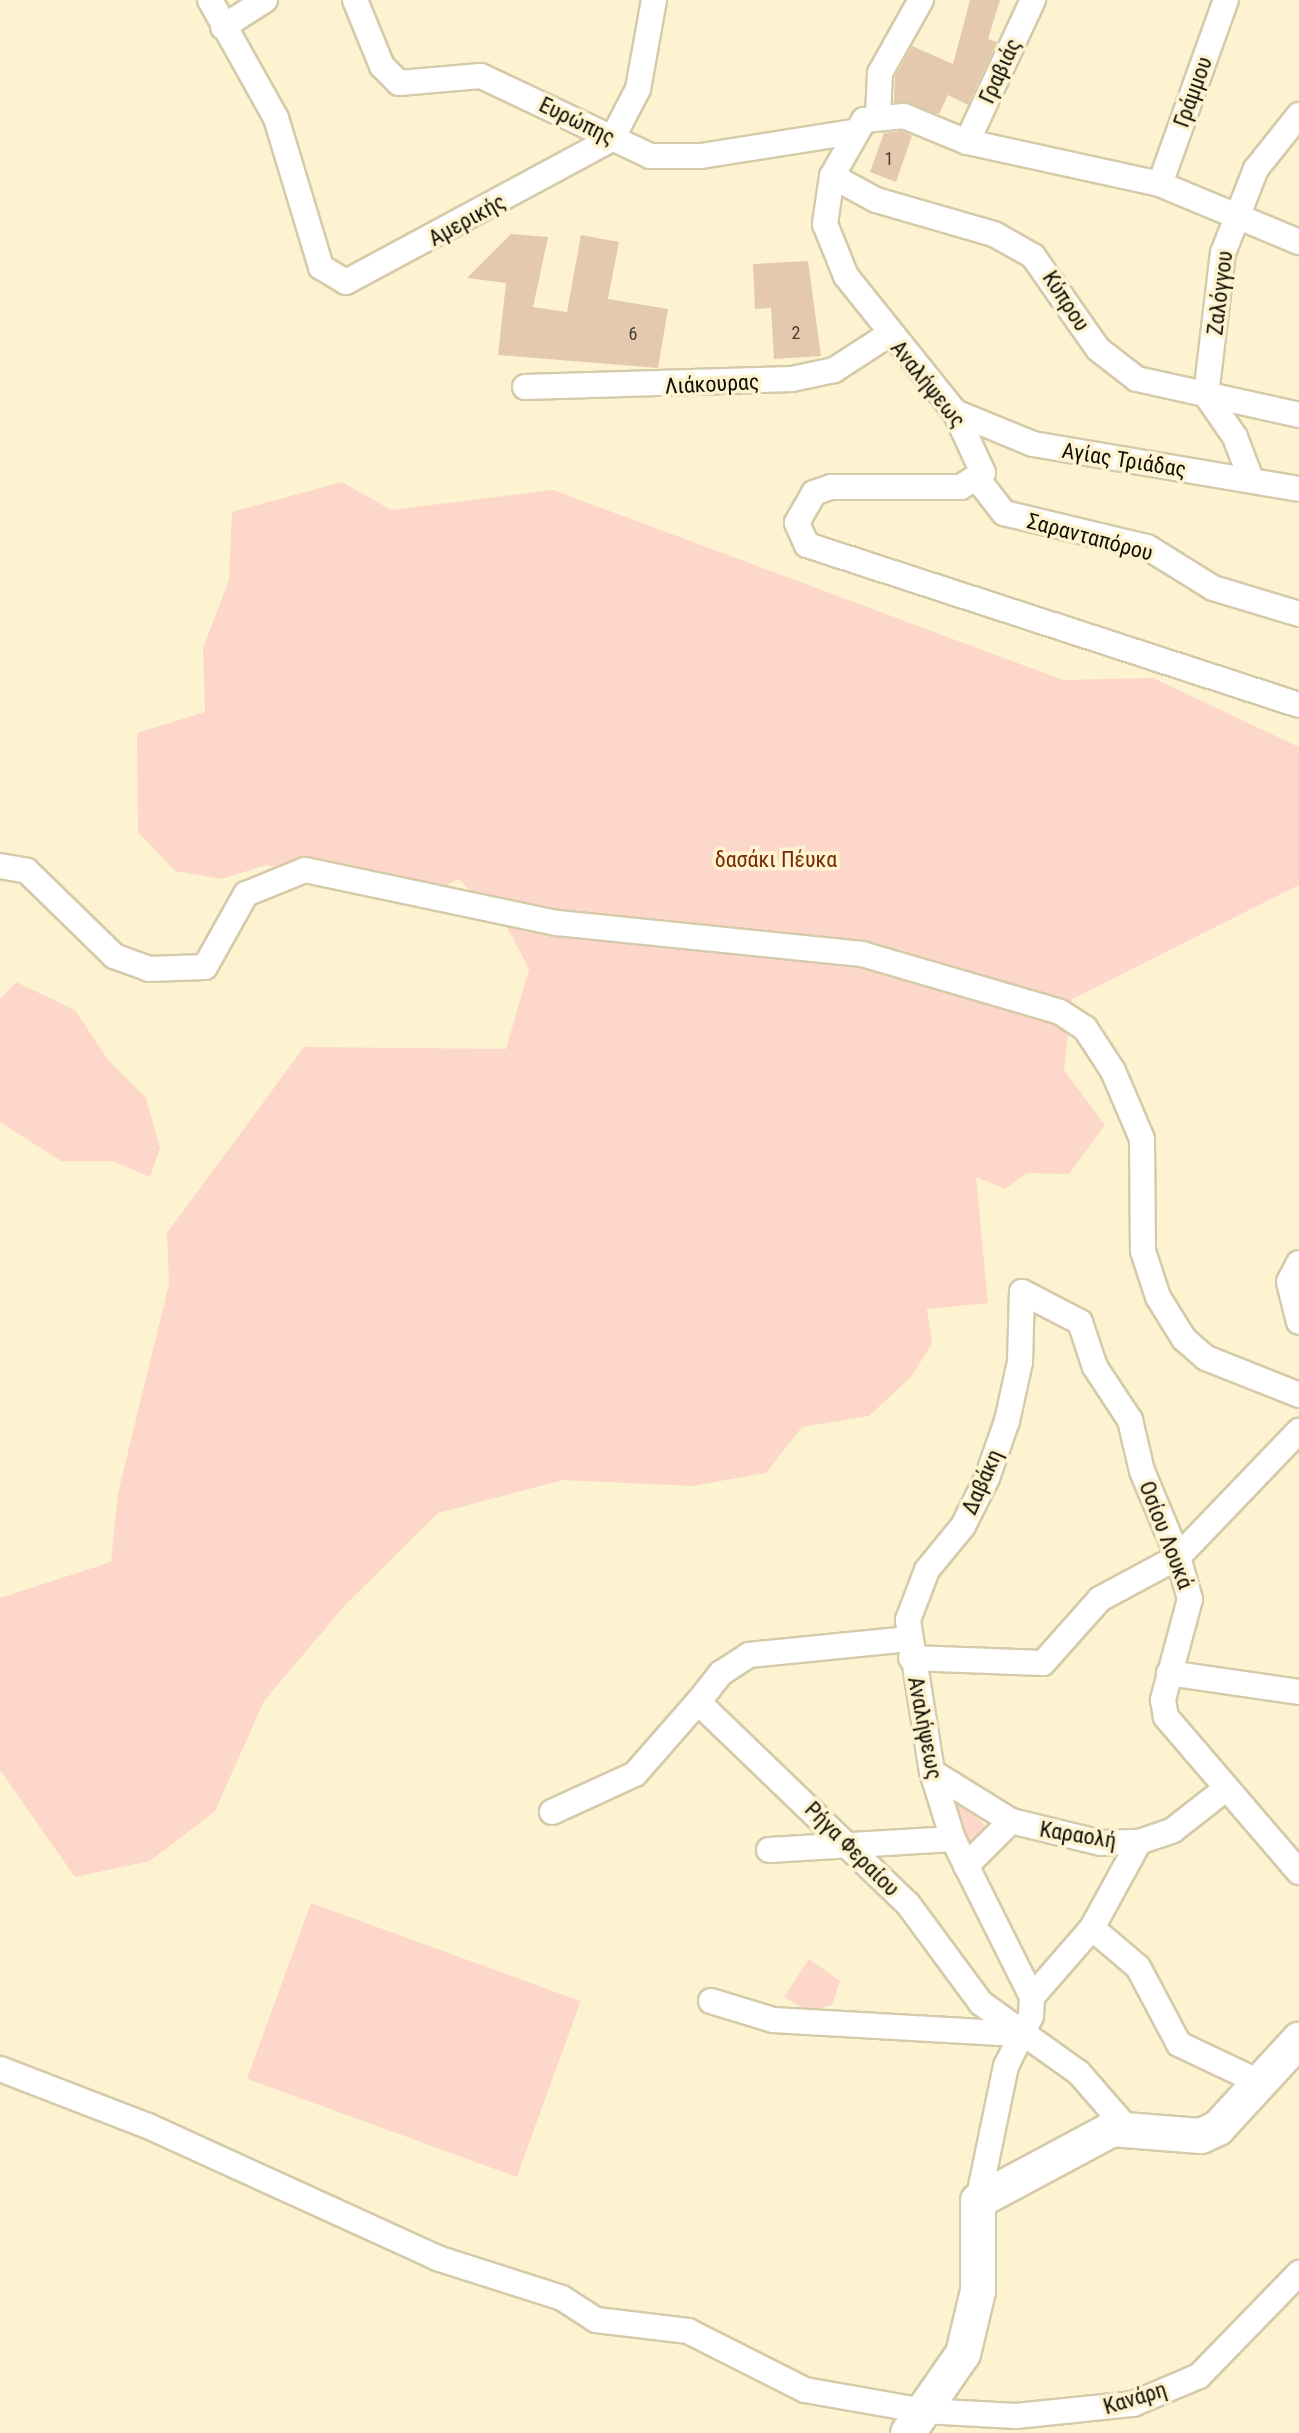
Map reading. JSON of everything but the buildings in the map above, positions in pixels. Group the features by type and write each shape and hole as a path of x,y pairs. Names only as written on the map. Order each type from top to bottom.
{"main road":[{"path":"916,2422 963,2354 978,2291 978,2201 1125,2126 1201,2136 1218,2128 1257,2081 1299,2040"}],"street":[{"path":"210,0 223,27 265,0"},
{"name":"Ευρώπης","path":"355,0 382,66 399,83 481,76 612,139 671,158 852,132"},
{"path":"612,139 638,89 654,0"},
{"path":"878,114 880,73 921,0"},
{"name":"Γραβιάς","path":"967,142 1033,0"},
{"name":"Γράμμου","path":"1160,184 1226,0"},
{"name":"Αμερικής","path":"223,27 276,118 321,267 346,282 364,278 612,139"},
{"path":"852,132 878,114 904,116 967,142 1160,184 1299,242"},
{"name":"Ζαλόγγου","path":"1206,395 1232,216 1256,169 1299,115"},
{"name":"Αναλήψεως","path":"852,132 832,176 825,209 829,237 888,335 955,412 983,462 979,481"},
{"name":"Κύπρου","path":"832,176 876,200 1011,242 1050,274 1116,368 1206,395 1299,415"},
{"name":"Λιάκουρας","path":"525,387 792,379 834,370 888,335"},
{"path":"1206,395 1251,479"},
{"name":"Αγίας Τριάδας","path":"955,412 1033,444 1299,489"},
{"path":"979,481 831,487 807,501 798,532 807,545 1299,705"},
{"name":"Σαρανταπόρου","path":"979,481 1004,513 1147,547 1213,588 1299,614"},
{"path":"0,866 27,871 114,956 149,969 205,967 246,894 305,870 557,923 862,954 1060,1012 1085,1028 1113,1071 1142,1139 1143,1251 1158,1297 1184,1339 1206,1358 1299,1395"},
{"path":"1299,1263 1289,1282 1299,1322"},
{"name":"Οσίου Λουκά","path":"1022,1292 1080,1322 1095,1367 1130,1420 1142,1471 1178,1557 1190,1599 1169,1673 1166,1717 1223,1791 1299,1872"},
{"name":"Δαβάκη","path":"910,1648 916,1592 963,1526 1007,1421 1020,1362 1022,1292"},
{"name":"Αναλήψεως","path":"1032,1997 953,1839 932,1772 910,1648 1043,1663 1100,1599 1178,1557 1299,1431"},
{"path":"552,1812 635,1774 721,1673 749,1655 786,1648 910,1648"},
{"path":"1169,1673 1299,1692"},
{"name":"Ρήγα Φεραίου","path":"698,1702 908,1904 981,2003 1018,2034 1079,2073 1125,2126"},
{"name":"Καραολή","path":"932,1772 1011,1821 1065,1837 1139,1842 1173,1830 1223,1791"},
{"path":"966,1866 1011,1821"},
{"path":"769,1850 842,1843 953,1839"},
{"path":"978,2201 1018,2034 1031,2016 1032,1997 1092,1928 1139,1842"},
{"path":"1092,1928 1138,1967 1179,2044 1257,2081"},
{"path":"711,2001 773,2020 1018,2034"},
{"name":"Κανάρη","path":"0,2069 148,2126 437,2258 562,2298 596,2320 688,2331 805,2390 916,2422 1133,2404 1199,2376 1299,2273"}],"green space":[{"name":"δασάκι Πέυκα","path":"342,482 391,510 553,490 1063,680 1153,678 1299,747 1299,885 1072,999 1064,1070 1105,1125 1069,1174 1027,1173 1005,1189 976,1177 988,1303 927,1309 932,1344 910,1378 869,1416 802,1427 766,1473 692,1486 563,1480 438,1513 346,1604 264,1701 215,1811 150,1861 75,1877 0,1770 0,1598 111,1562 118,1493 169,1284 167,1233 304,1047 506,1049 529,969 508,929 459,879 419,899 266,865 222,879 175,871 138,832 137,733 205,712 203,648 229,580 232,512"},
{"path":"16,982 75,1010 108,1060 146,1098 160,1148 150,1177 112,1161 61,1161 0,1122 0,999"},
{"path":"944,1785 993,1833 966,1853"},
{"path":"311,1903 581,2001 517,2177 247,2079"},
{"path":"809,1959 840,1981 832,2005 808,2011 784,1997"}]}
